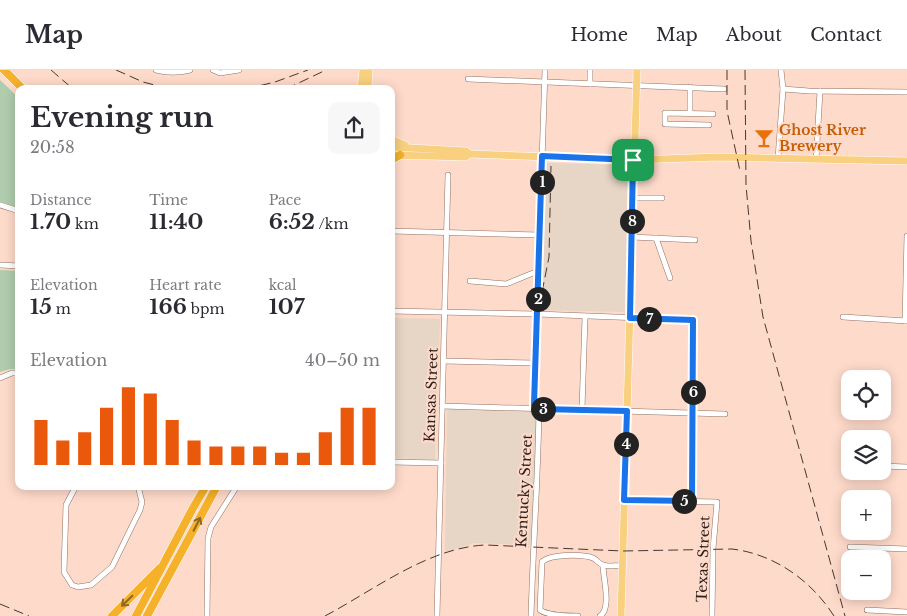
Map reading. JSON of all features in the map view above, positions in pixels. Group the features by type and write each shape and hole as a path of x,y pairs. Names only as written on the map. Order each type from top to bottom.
{"highway":[{"path":"4,70 20,85"},
{"path":"0,73 15,87"},
{"path":"395,158 400,155"},
{"path":"136,616 204,490"},
{"path":"147,616 215,490"},
{"path":"112,616 167,560"}],"main road":[{"path":"361,85 363,70"},
{"path":"368,85 369,70"},
{"path":"621,616 637,70"},
{"path":"395,142 412,148"},
{"path":"395,147 466,152 470,154 633,160 719,157 907,161"},
{"path":"395,155 466,157 470,154"}],"street":[{"path":"156,70 166,73 180,73 190,70"},
{"path":"172,70 180,73"},
{"path":"213,70 220,73 240,70"},
{"name":"Kentucky Street","path":"531,616 540,409 534,405 545,70"},
{"path":"590,70 590,84"},
{"path":"778,159 783,90 781,70"},
{"path":"468,79 724,89"},
{"path":"690,87 690,113"},
{"path":"783,90 907,92"},
{"path":"816,160 820,91"},
{"path":"709,125 665,124 665,113 713,114"},
{"name":"Kansas Street","path":"437,616 448,175"},
{"path":"633,198 662,198"},
{"path":"0,205 15,210"},
{"path":"395,231 540,234"},
{"path":"843,317 906,321 907,236"},
{"path":"632,237 695,240"},
{"path":"656,238 670,278"},
{"path":"0,265 15,266"},
{"path":"470,280 508,284 538,272"},
{"path":"395,312 537,314 630,318"},
{"path":"582,409 585,317"},
{"name":"Texas Street","path":"630,318 693,320 692,501 717,502 713,549 712,616"},
{"path":"444,360 535,363"},
{"path":"0,378 15,372"},
{"path":"442,406 725,414"},
{"path":"395,462 441,463"},
{"path":"891,466 907,467"},
{"path":"74,490 66,505 64,572 72,585 78,587 91,585 112,567 140,510 142,502 139,490"},
{"path":"207,616 208,538 212,527 235,490"},
{"path":"624,500 692,501"},
{"path":"850,547 907,549"},
{"path":"578,616 549,615 542,613 540,610 542,562 554,556 584,556 595,559 603,565 623,566"},
{"path":"600,616 606,609 603,565"},
{"path":"867,610 907,612"}],"shaded area":[{"path":"543,163 629,165 625,312 540,310"},
{"path":"395,318 440,319 435,460 395,458"},
{"path":"447,408 538,411 531,545 475,543 445,552"}],"green space":[{"path":"0,80 15,94 15,207 0,202"},
{"path":"0,270 15,271 15,369 0,372"}],"railway":[{"path":"51,70 68,85"},
{"path":"116,70 155,85"},
{"path":"263,85 308,70"},
{"path":"294,85 326,70"},
{"path":"727,70 727,111 740,171"},
{"path":"745,70 746,185 751,241 763,317 845,616"},
{"path":"542,292 549,257 551,166"},
{"path":"325,616 423,561 444,553 486,545 623,551 732,549 747,552 777,563 803,580 825,603 834,616"},
{"path":"0,604 29,616"}],"place":[{"name":"Ghost River Brewery","path":"764,138"}],"route":[{"path":"542,156 633,160 630,318 693,320 692,501 624,500 627,411 540,409 534,405 542,156"}]}
